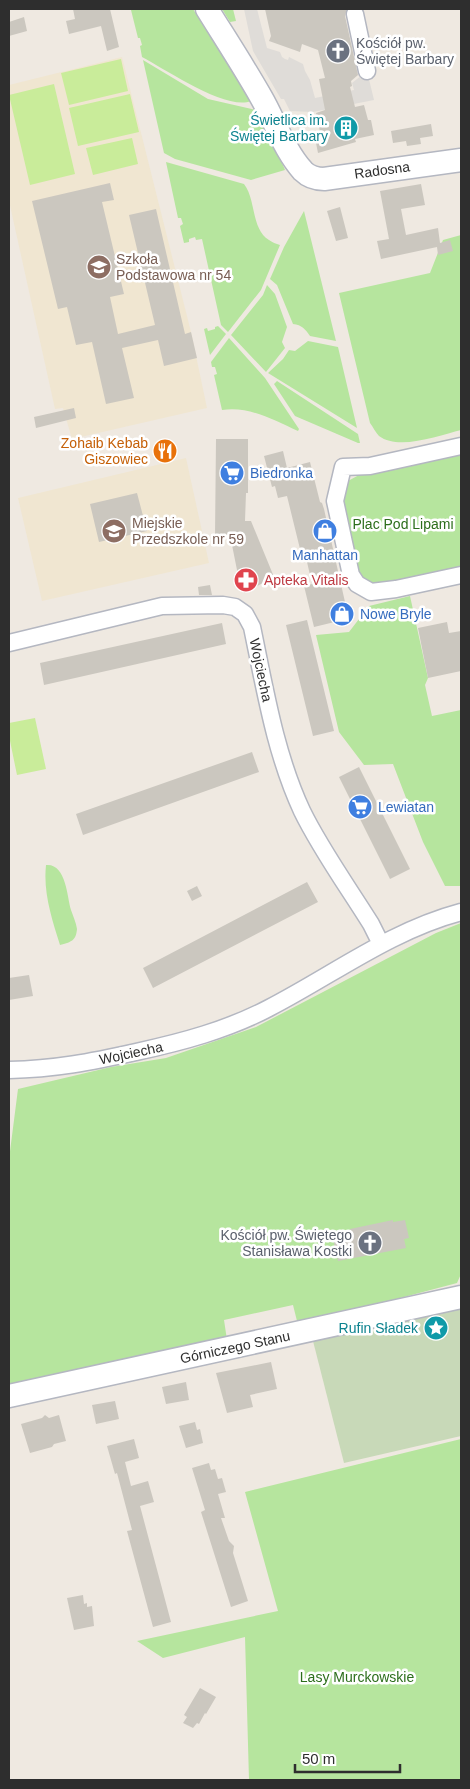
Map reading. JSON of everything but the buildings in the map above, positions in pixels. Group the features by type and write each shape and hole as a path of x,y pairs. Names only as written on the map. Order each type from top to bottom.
{"street":[{"name":"Radosna","path":"207,9 258,92 289,152 305,172 318,179 461,160"},
{"path":"355,14 367,71"},
{"path":"461,446 370,466 344,468 335,501 351,575 357,584 372,592 379,592 461,575"},
{"name":"Wojciecha","path":"9,643 162,606 223,605 235,607 245,614 252,627 271,718 287,771 302,810 371,924 381,944"},
{"name":"Wojciecha","path":"9,1070 67,1066 167,1045 212,1033 268,1009 381,944 419,926 461,912"},
{"name":"Górniczego Stanu","path":"9,1396 461,1297"}],"shaded area":[{"path":"244,9 257,9 267,48 280,52 285,59 288,60 289,57 303,64 315,98 354,90 352,83 367,71 374,100 313,112 290,111 253,51"},
{"name":"Szkoła Podstawowa nr 54","path":"122,57 191,332 207,408 72,439 63,408 55,409 9,201 9,85"},
{"name":"Miejskie Przedszkole nr 59","path":"186,458 209,563 42,601 18,498"}],"green space":[{"path":"193,9 251,101 227,100 212,95 142,57 140,46 142,45 140,38 138,38 131,10"},
{"path":"222,9 233,9 236,21 230,22"},
{"path":"121,59 128,91 69,105 61,73"},
{"path":"143,60 208,99 256,110 285,170 251,180 175,159 164,153"},
{"path":"54,84 75,174 30,185 9,95"},
{"path":"130,94 139,132 78,146 69,108"},
{"path":"132,138 138,164 93,175 86,148"},
{"path":"166,162 244,184 248,190 259,229 269,240 280,245 261,290 228,332 221,325 202,239 196,240 195,237 189,239 189,242 184,243 180,226 183,224 181,218 178,218"},
{"path":"304,211 336,341 310,336 299,325 293,324 277,285 270,279 284,247"},
{"path":"461,235 461,430 420,441 397,442 387,440 379,436 370,423 339,293 430,273 443,240"},
{"path":"267,285 275,294 287,327 282,342 285,348 266,372 231,335 263,295"},
{"path":"218,326 226,334 210,355 204,329 207,328 208,331"},
{"path":"229,338 265,378 299,429 298,431 252,412 232,409 222,410 214,375 217,374 211,362"},
{"path":"308,341 338,347 357,428 268,373 283,359 289,350 295,351"},
{"path":"277,381 358,434 360,443 295,416 274,384"},
{"name":"Plac Pod Lipami","path":"461,451 461,571 385,588 360,580 340,504 348,481 359,475"},
{"path":"410,596 428,678 425,685 432,716 461,710 461,886 445,886 423,842 393,764 364,765 339,732 316,635 349,632 369,606"},
{"path":"35,718 46,769 17,775 9,736 9,723"},
{"path":"46,865 58,869 62,875 77,929 72,940 60,945 47,896"},
{"path":"461,923 461,1274 457,1283 298,1325 293,1305 224,1320 227,1340 9,1384 9,1159 18,1089 111,1067 166,1058 256,1027 436,933"},
{"path":"461,1307 461,1436 344,1463 313,1341"},
{"name":"Lasy Murckowskie","path":"461,1439 461,1780 249,1780 245,1637 163,1658 137,1641 278,1611 245,1492"}],"place":[{"name":"Kościół pw. Świętej Barbary","path":"338,51"},
{"name":"Świetlica im. Świętej Barbary","path":"346,128"},
{"name":"Szkoła Podstawowa nr 54","path":"99,267"},
{"name":"Zohaib Kebab Giszowiec","path":"165,451"},
{"name":"Biedronka","path":"232,473"},
{"name":"Miejskie Przedszkole nr 59","path":"114,531"},
{"name":"Manhattan","path":"325,531"},
{"name":"Apteka Vitalis","path":"246,580"},
{"name":"Nowe Bryle","path":"342,614"},
{"name":"Lewiatan","path":"360,807"},
{"name":"Kościół pw. Świętego Stanisława Kostki","path":"370,1243"},
{"name":"Rufin Sładek","path":"436,1328"}]}
